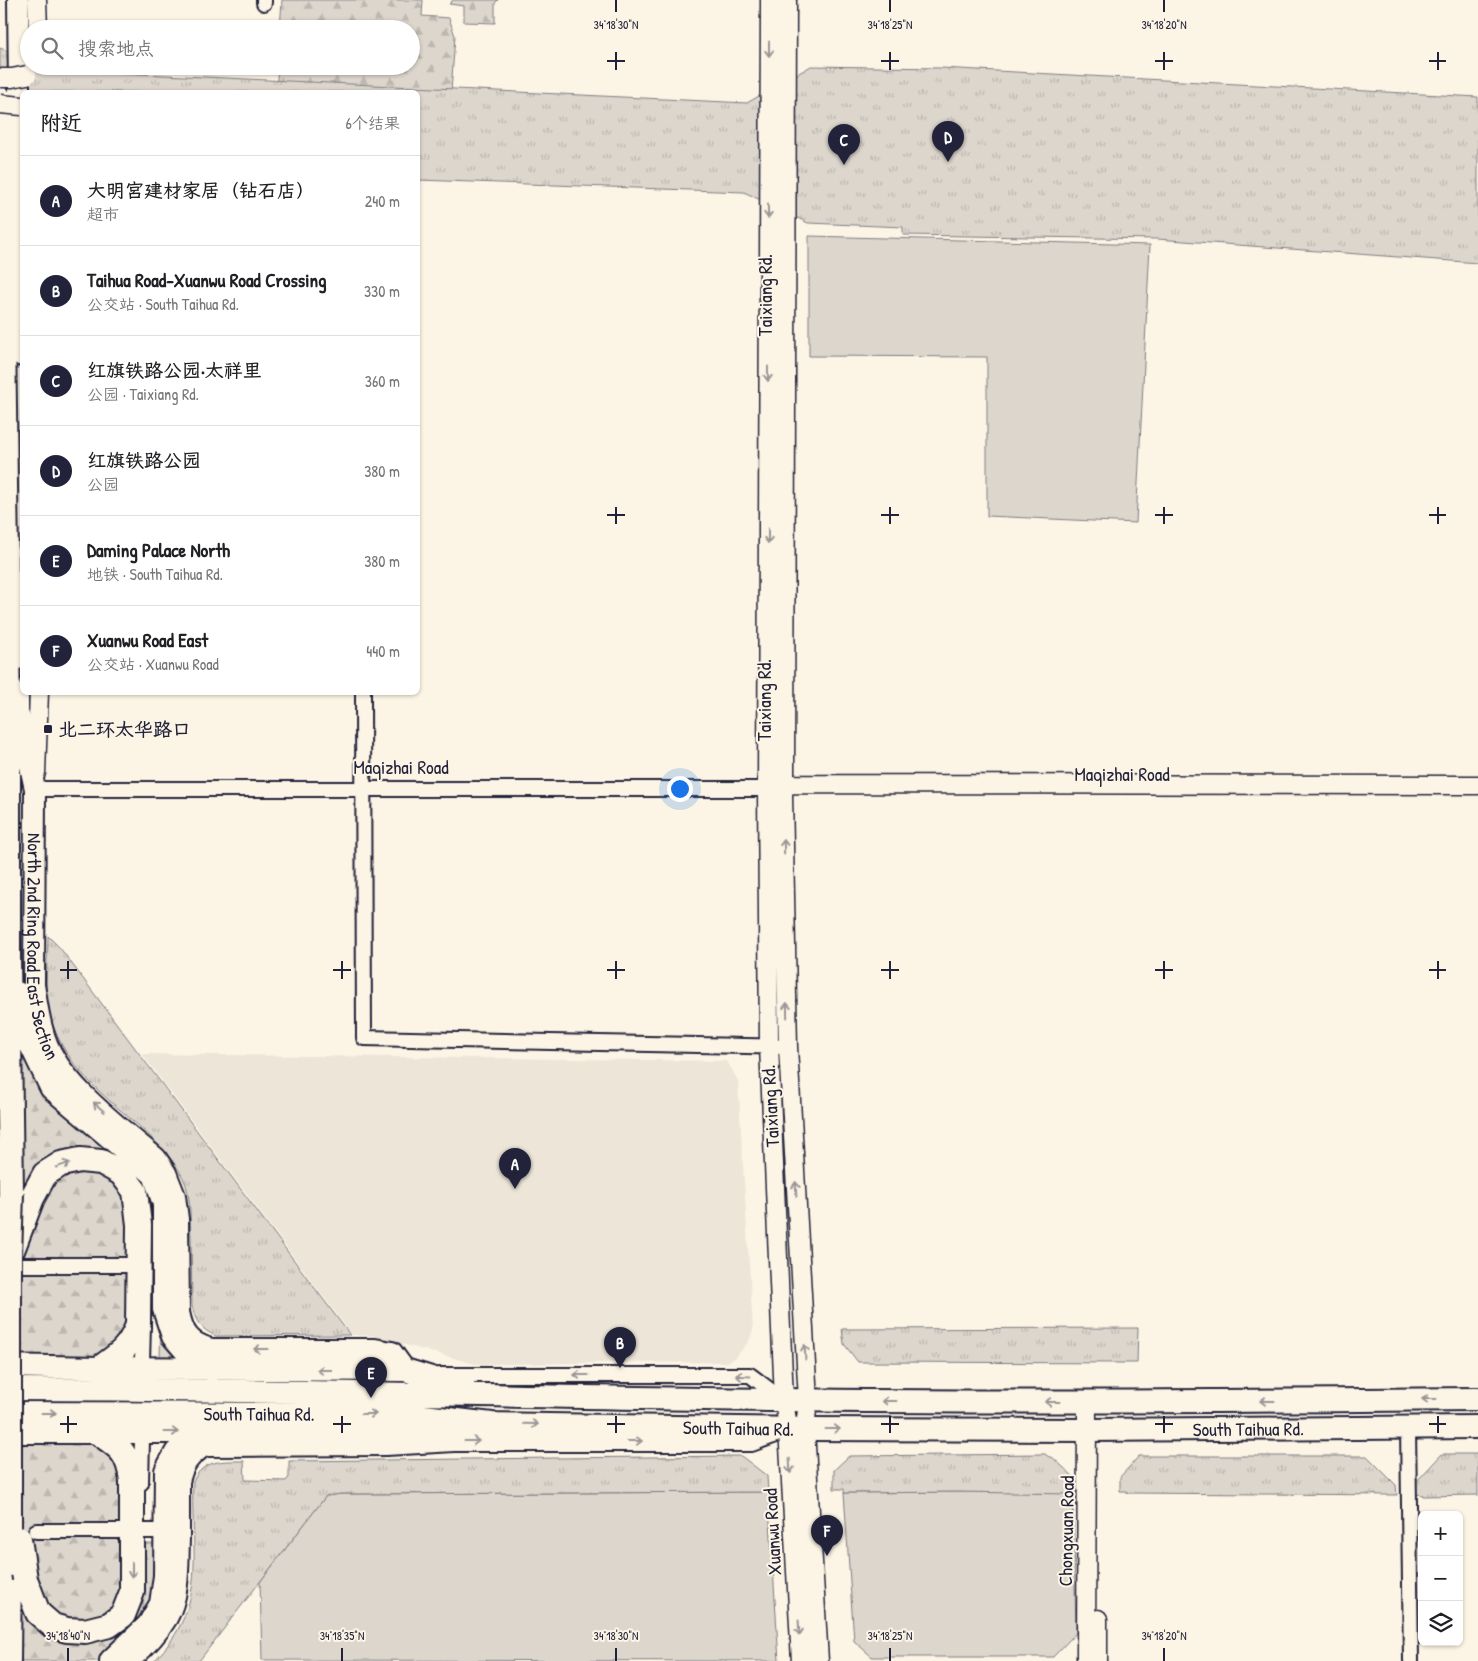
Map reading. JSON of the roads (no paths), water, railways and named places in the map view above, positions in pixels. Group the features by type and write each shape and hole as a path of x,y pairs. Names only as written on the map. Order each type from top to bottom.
{"highway":[{"path":"0,99 7,682 8,955 22,1196 5,1261 9,1470 17,1572 8,1661"},
{"path":"18,711 7,682 20,644"},
{"path":"8,955 31,1043 52,1087 155,1174 165,1204 165,1309 174,1336 194,1359 212,1369"},
{"path":"22,1196 45,1174 61,1164 80,1160 101,1162 121,1173 136,1191 139,1225 138,1325 132,1340 121,1353 100,1368"},
{"path":"17,1572 38,1613 53,1626 67,1630 85,1631 109,1625 123,1615 132,1592 130,1464 119,1446 97,1432"},
{"path":"112,1661 150,1626 162,1604 166,1576 167,1471 177,1453 195,1441 224,1432"}],"main road":[{"path":"18,0 20,178"},
{"name":"North 2nd Ring Road East Section","path":"20,644 18,711 35,789 34,985 45,1040 61,1067 77,1088 156,1158 166,1173 175,1196 178,1219 176,1265 179,1312 182,1325 188,1336 198,1345 211,1349 375,1349 392,1352 413,1372"},
{"path":"0,1366 413,1372 491,1396"},
{"name":"South Taihua Rd.","path":"0,1389 248,1390 784,1400 1093,1402 1478,1399"},
{"name":"South Taihua Rd.","path":"0,1413 406,1414 492,1424 796,1428 1478,1427"},
{"path":"0,1432 224,1432 394,1435 492,1424"},
{"path":"129,1661 158,1632 175,1598 178,1579 171,1532 179,1482 182,1468 192,1455 204,1446 386,1445 454,1441 751,1441 796,1428"}],"street":[{"path":"37,0 38,20"},
{"name":"Taixiang Rd.","path":"770,0 779,789 788,1047 808,1400"},
{"name":"Taixiang Rd.","path":"784,1400 769,1046 779,789 787,0"},
{"path":"0,78 12,78 20,75"},
{"path":"0,104 20,106"},
{"path":"35,789 39,695"},
{"path":"363,695 364,1038 788,1047"},
{"name":"Maqizhai Road","path":"779,789 1478,785"},
{"name":"Maqizhai Road","path":"35,789 779,789 1478,796"},
{"path":"5,1261 158,1265"},
{"path":"139,1265 142,1362"},
{"path":"413,1372 750,1375 784,1400"},
{"name":"Xuanwu Road","path":"784,1400 796,1428 819,1661"},
{"name":"Xuanwu Road","path":"801,1661 796,1428 808,1400"},
{"name":"Chongxuan Road","path":"1093,1402 1098,1661"},
{"path":"1408,1427 1411,1661"},
{"name":"Chongxuan Road","path":"1086,1661 1094,1429"},
{"path":"142,1439 140,1532 171,1532"},
{"path":"36,1531 125,1531"}],"place":[{"name":"红旗铁路公园","path":"948,162"},
{"name":"红旗铁路公园·太祥里","path":"844,165"},
{"name":"北二环太华路口","path":"48,729"},
{"name":"大明宫建材家居（钻石店）","path":"515,1189"},
{"name":"Taihua Road-Xuanwu Road Crossing","path":"620,1368"},
{"name":"Daming Palace North","path":"371,1398"},
{"name":"Xuanwu Road East","path":"827,1556"}]}
